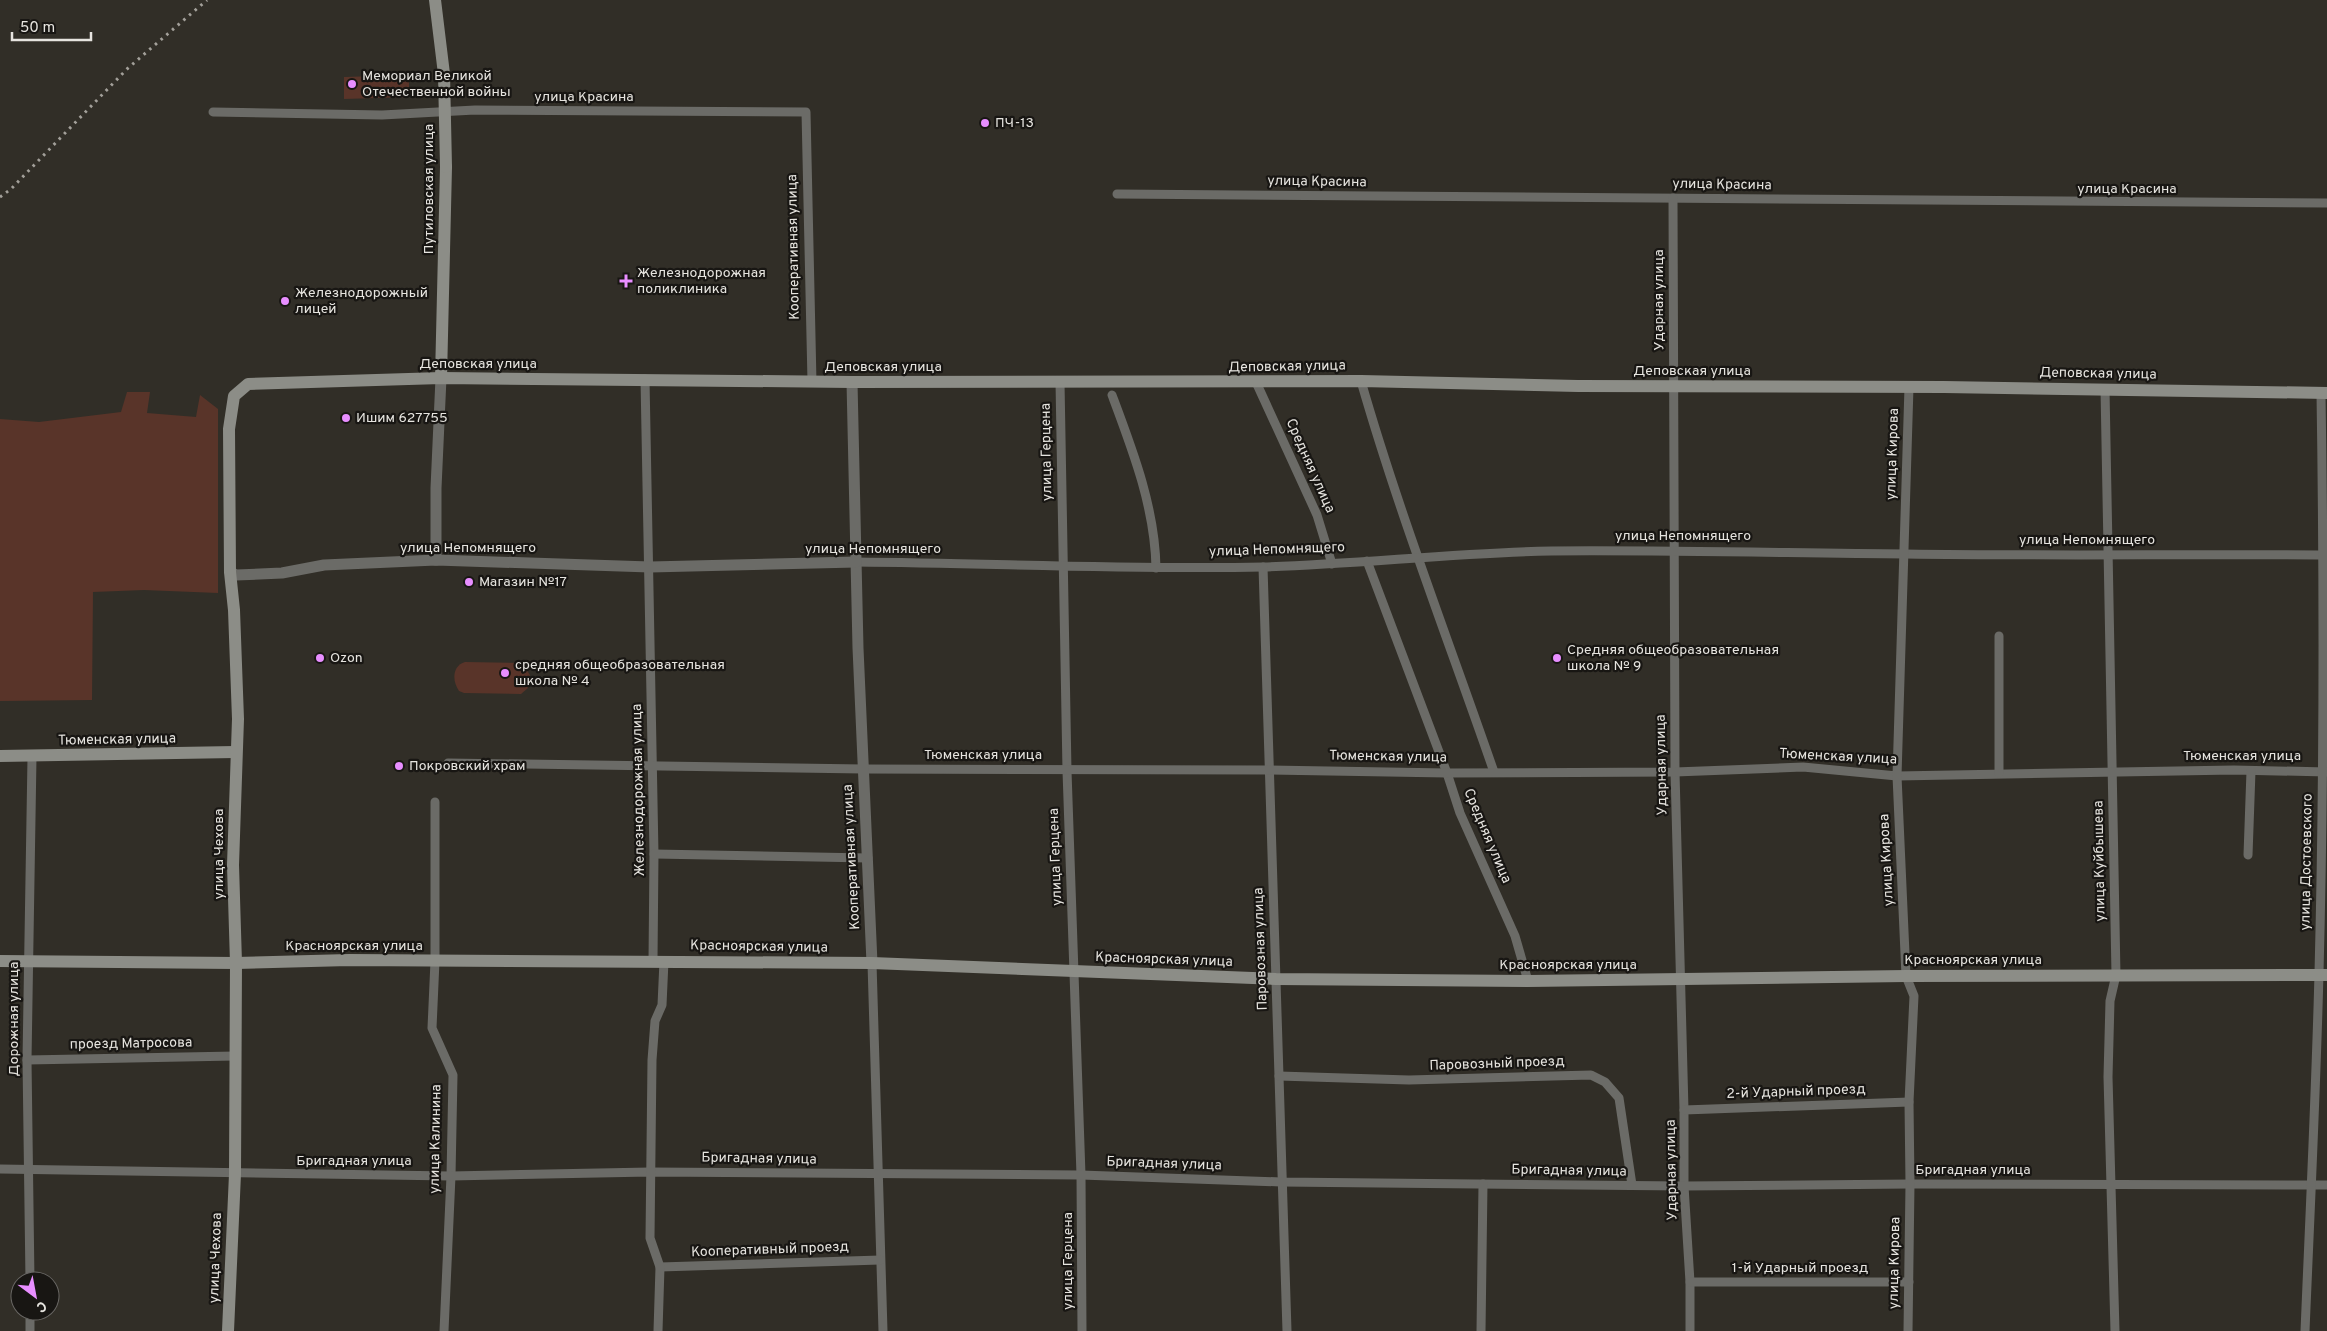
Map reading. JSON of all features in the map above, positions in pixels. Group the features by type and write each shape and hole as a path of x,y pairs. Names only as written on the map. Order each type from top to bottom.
{"main road":[{"name":"Путиловская улица","path":"435,0 444,74 446,167 441,378"},
{"name":"Деповская улица","path":"248,384 441,378 812,382 1361,381 1578,386 1909,387 2324,393"},
{"name":"улица Чехова","path":"228,1331 235,1174 236,963 233,864 235,752 238,718 234,610 230,572 228,429 234,396 248,384"},
{"name":"Тюменская улица","path":"0,756 32,757 235,752"},
{"name":"Красноярская улица","path":"0,961 236,963 348,960 658,961 872,964 1276,979 1528,981 1906,976 2323,975"}],"street":[{"name":"улица Красина","path":"213,112 382,115 472,110 806,112"},
{"name":"Кооперативная улица","path":"806,112 812,382"},
{"name":"улица Красина","path":"1117,194 1834,201 2327,203"},
{"name":"Ударная улица","path":"1673,198 1674,772 1681,980 1684,1186 1690,1282 1690,1331"},
{"path":"436,560 436,488 441,378"},
{"name":"Железнодорожная улица","path":"646,379 654,854 658,961 662,1004 656,1021 652,1060 650,1172 650,1238 660,1267 658,1331"},
{"path":"1361,381 1380,445 1494,772"},
{"name":"Кооперативная улица","path":"852,382 856,562 872,964 883,1331"},
{"name":"улица Герцена","path":"1060,382 1067,771 1081,1175 1082,1331"},
{"name":"Средняя улица","path":"1256,382 1317,515 1332,564"},
{"name":"улица Кирова","path":"1908,1331 1909,1102 1914,996 1906,976 1897,776 1909,387"},
{"name":"улица Куйбышева","path":"2105,389 2116,975 2110,1001 2108,1058 2115,1331"},
{"name":"улица Достоевского","path":"2305,1331 2323,975 2325,772 2324,393"},
{"path":"1112,395 1140,470 1156,544 1156,568"},
{"name":"улица Непомнящего","path":"230,572 236,575 282,573 324,565 436,560 650,567 856,562 1156,568 1263,567 1419,557 1545,552 1675,550 1903,554 2325,555"},
{"name":"Средняя улица","path":"1367,561 1447,773 1460,813 1515,936 1528,981"},
{"name":"Паровозная улица","path":"1263,567 1286,1331"},
{"path":"1999,636 1999,773"},
{"name":"Дорожная улица","path":"30,1271 27,1060 32,757"},
{"name":"Тюменская улица","path":"448,763 863,769 1270,770 1447,773 1674,772 1803,768 1897,776 1999,773 2325,772"},
{"path":"2248,855 2251,771"},
{"name":"улица Калинина","path":"435,802 436,961 432,1028 452,1075 451,1176 444,1331"},
{"path":"654,854 868,858"},
{"name":"проезд Матросова","path":"27,1060 235,1056"},
{"name":"Паровозный проезд","path":"1279,1076 1409,1080 1591,1075 1605,1082 1619,1098 1632,1186"},
{"name":"2-й Ударный проезд","path":"1684,1110 1909,1102"},
{"name":"Бригадная улица","path":"0,1169 451,1176 650,1172 1081,1175 1281,1182 1632,1186 1910,1184 2327,1185"},
{"path":"1481,1331 1483,1184"},
{"name":"Кооперативный проезд","path":"660,1267 880,1260"},
{"name":"1-й Ударный проезд","path":"1690,1282 1909,1282"}],"shaded area":[{"path":"409,75 409,97 344,99 344,77"},
{"path":"127,392 150,392 147,413 196,417 200,395 218,409 218,593 144,590 93,592 92,700 0,701 0,419 39,422 121,412"},
{"path":"465,662 522,663 530,675 528,688 521,694 464,693 459,691 455,683 454,674 458,667"}],"railway":[{"path":"0,197 11,189 127,69 207,0"}],"place":[{"name":"Мемориал Великой Отечественной войны","path":"352,84"},
{"name":"ПЧ-13","path":"985,123"},
{"name":"Железнодорожная поликлиника","path":"626,281"},
{"name":"Железнодорожный лицей","path":"285,301"},
{"name":"Ишим 627755","path":"346,418"},
{"name":"Магазин №17","path":"469,582"},
{"name":"Ozon","path":"320,658"},
{"name":"Средняя общеобразовательная школа № 9","path":"1557,658"},
{"name":"средняя общеобразовательная школа № 4","path":"505,673"},
{"name":"Покровский храм","path":"399,766"}]}
